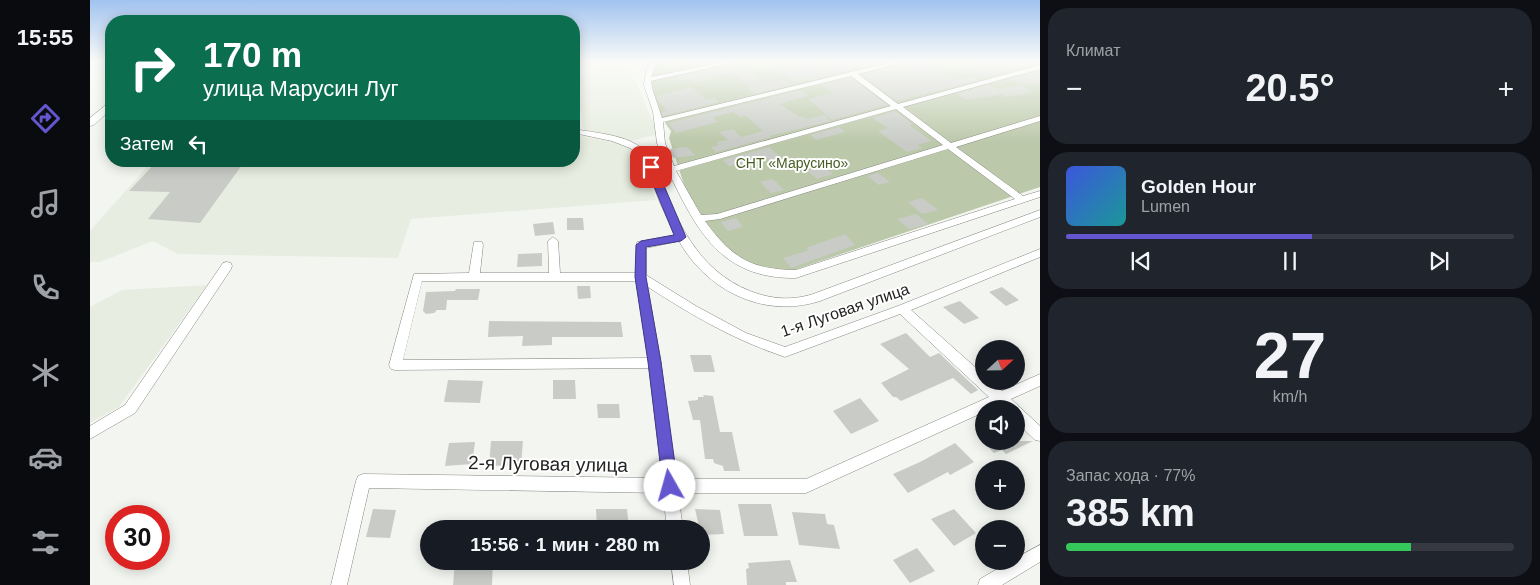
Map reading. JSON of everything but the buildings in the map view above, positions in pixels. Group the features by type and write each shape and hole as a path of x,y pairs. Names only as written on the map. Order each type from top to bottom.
{"main road":[{"path":"90,123 105,109"}],"street":[{"path":"649,88 659,121 660,138 672,169 697,218 720,247 732,258 748,268 760,272 783,276 796,274 1040,194"},
{"path":"659,121 793,88"},
{"path":"873,88 1022,200"},
{"path":"651,167 672,169 962,88"},
{"path":"697,218 717,217 1040,118"},
{"path":"580,132 625,142 635,146 645,154 681,237 703,268 730,288 771,303 793,304 816,298 1040,213"},
{"path":"674,520 655,362 641,277 641,245 681,237"},
{"path":"554,241 555,277"},
{"path":"474,277 478,245"},
{"name":"1-я Луговая улица","path":"641,277 692,309 742,336 785,352 902,309 1040,253"},
{"path":"90,433 130,409 227,266"},
{"path":"641,277 418,277 395,365 655,362"},
{"path":"902,309 1001,398"},
{"name":"2-я Луговая улица","path":"339,585 363,481 670,486 806,486 1040,380"},
{"path":"1025,421 1040,435"},
{"path":"986,585 1040,553"},
{"path":"680,570 682,585"}],"shaded area":[{"path":"580,88 639,88 658,134 628,142 584,133 580,107"},
{"path":"580,136 626,144 638,151 656,200 411,219 398,258 178,254 153,241 100,262 90,262 90,231 147,167 580,167"},
{"path":"207,285 119,407 90,423 90,307 122,290"}],"green space":[{"name":"СНТ «Марусино»","path":"1040,88 1040,187 791,271 754,267 726,248 706,222 685,188 669,138 671,131 659,111 652,89"}],"route":[{"path":"651,167 681,237 641,245 641,277 655,362 670,486"}]}
